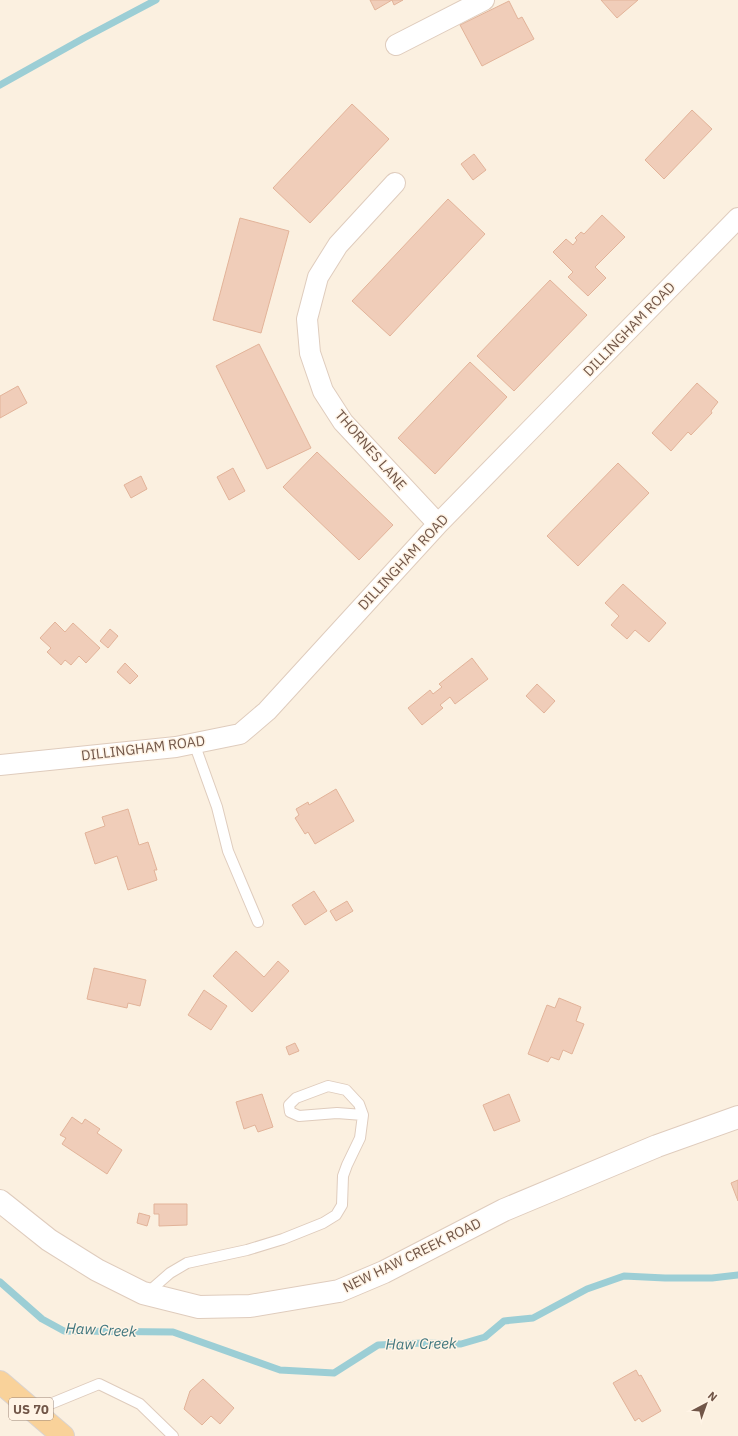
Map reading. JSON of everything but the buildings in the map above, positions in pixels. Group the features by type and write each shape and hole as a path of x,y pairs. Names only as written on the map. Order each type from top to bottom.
{"main road":[{"name":"US 70","path":"0,1382 63,1436"}],"street":[{"path":"396,45 484,0"},
{"name":"THORNES LANE","path":"395,182 338,245 318,278 307,319 310,353 323,391 343,422 438,524"},
{"name":"DILLINGHAM ROAD","path":"0,765 176,747 240,734 267,711 438,524 738,218"},
{"name":"NEW HAW CREEK ROAD","path":"0,1201 49,1240 97,1270 146,1294 199,1307 250,1306 338,1291 384,1272 504,1210 657,1146 738,1117"}],"lane":[{"path":"194,743 217,807 228,851 258,922"},
{"path":"146,1294 170,1273 187,1263 247,1250 283,1239 323,1223 336,1215 342,1205 343,1176 346,1165 360,1138 363,1115 359,1104 346,1090 328,1086 296,1098 289,1105 290,1112 299,1116 338,1113 363,1115"},
{"path":"33,1410 99,1384 140,1404 173,1436"}],"waterway":[{"path":"0,85 156,0"},
{"name":"Haw Creek","path":"0,1282 42,1319 64,1331 173,1332 280,1370 334,1373 378,1345 423,1343 461,1344 485,1337 504,1321 533,1318 587,1289 624,1276 712,1278 738,1275"}]}
